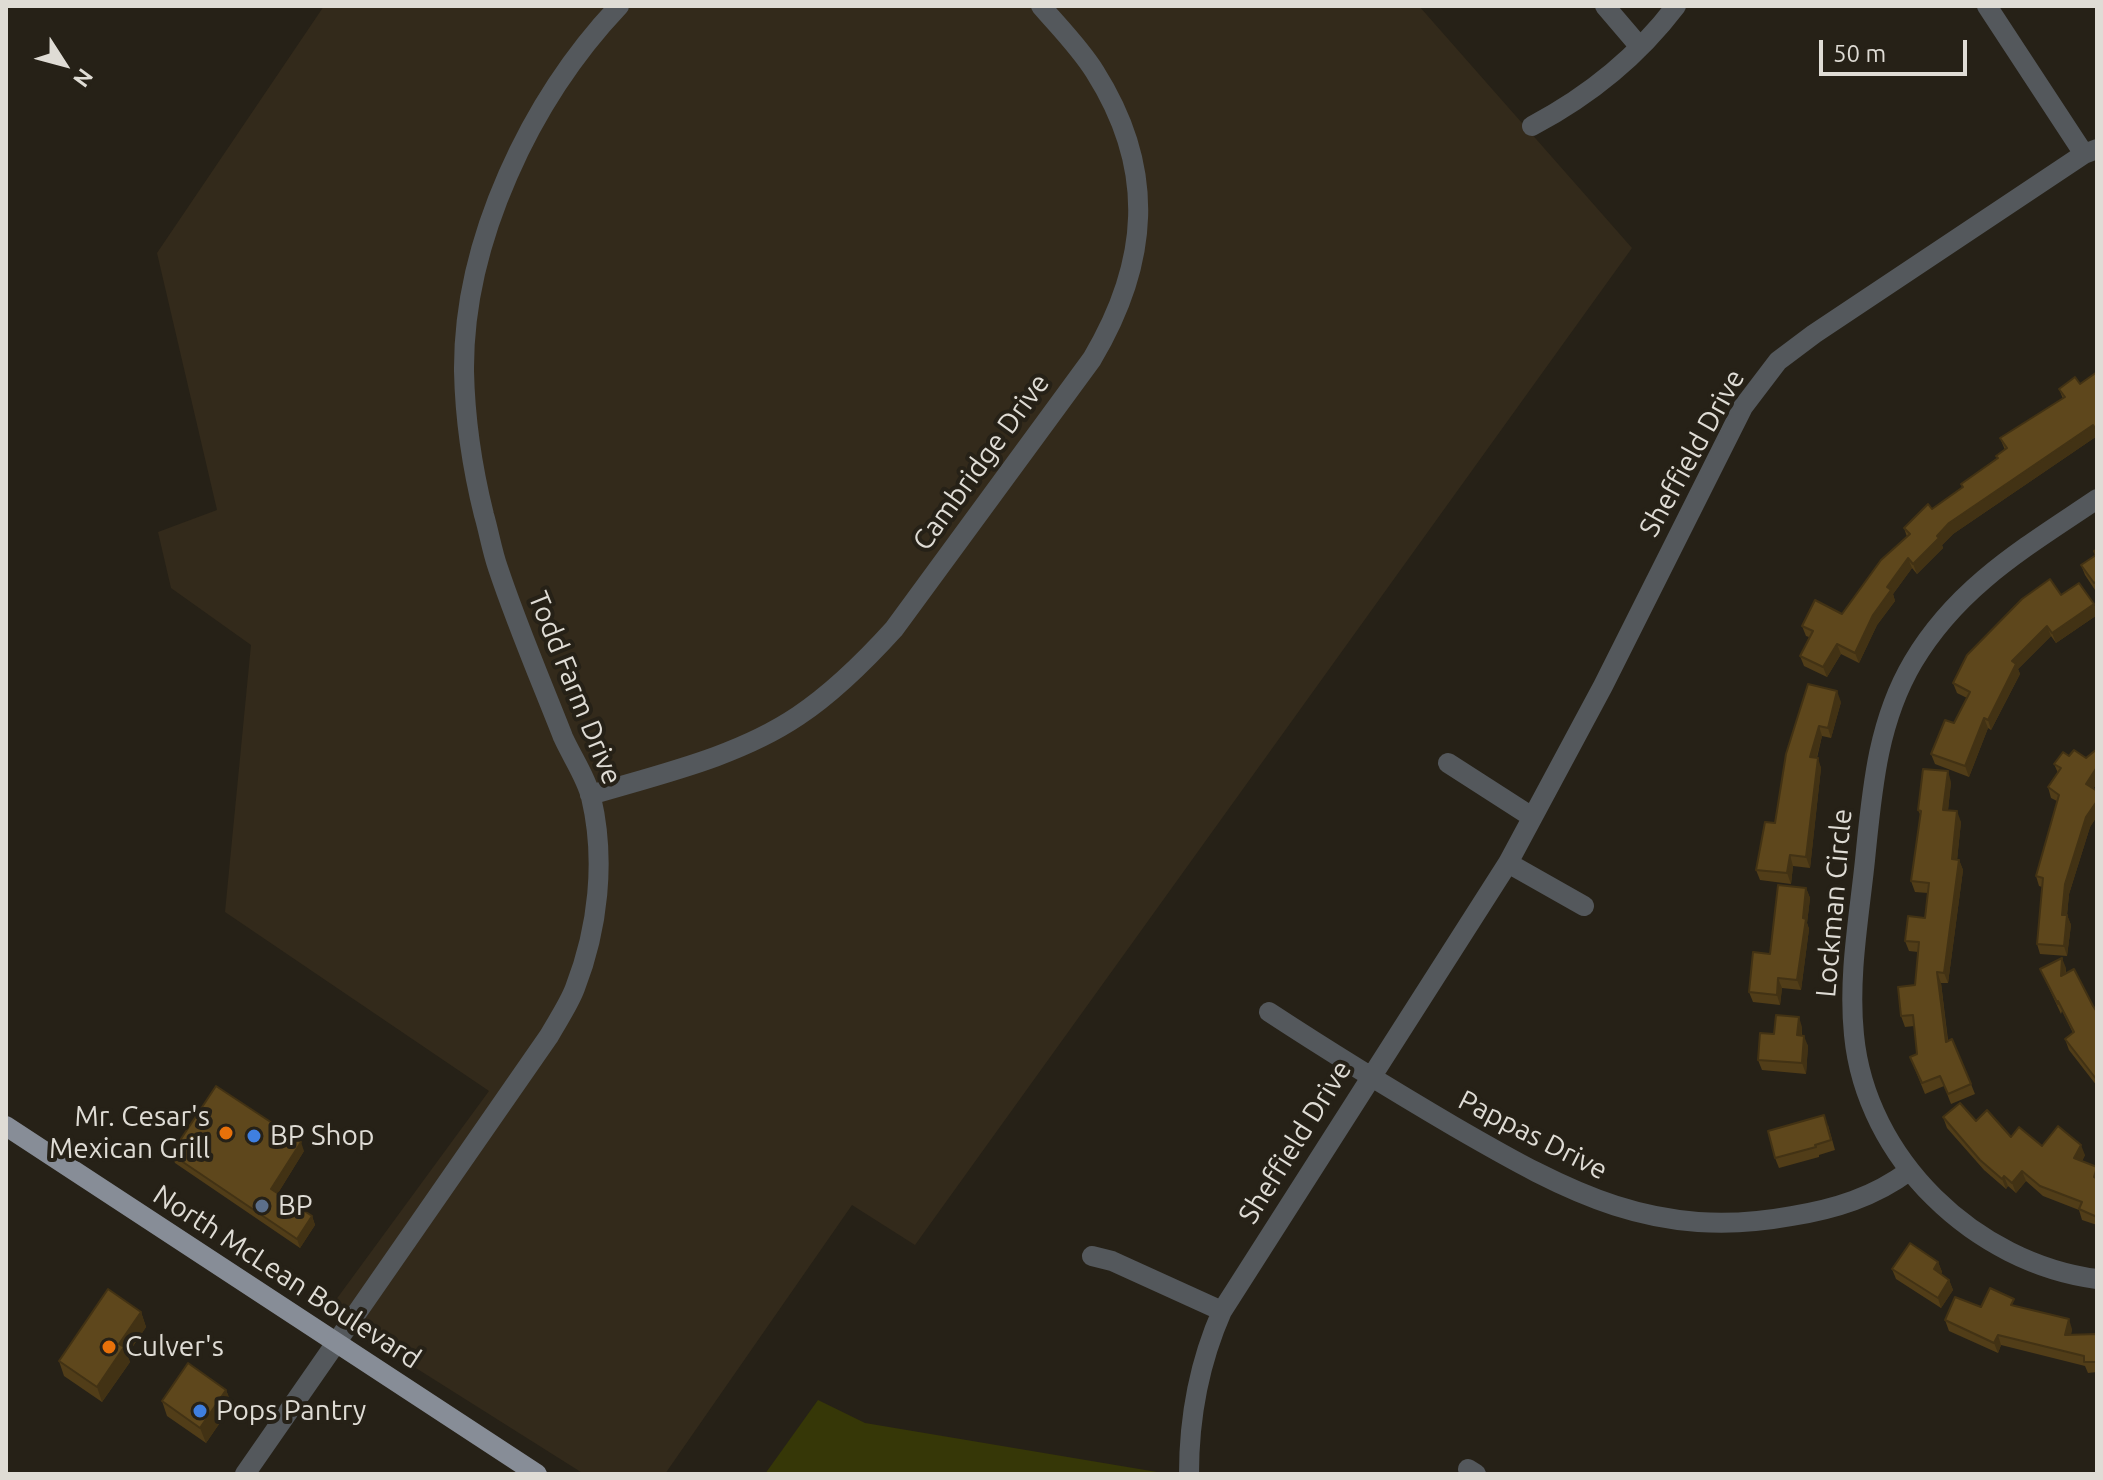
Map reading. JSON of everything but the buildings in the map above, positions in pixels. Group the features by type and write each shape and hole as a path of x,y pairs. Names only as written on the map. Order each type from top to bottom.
{"main road":[{"name":"North McLean Boulevard","path":"6,1126 537,1474"}],"street":[{"name":"Todd Farm Drive","path":"245,1474 549,1036 574,991 588,951 596,910 598,876 590,795 496,565 474,474 464,369 467,324 476,274 492,218 510,172 550,92 577,54 619,6"},
{"name":"Cambridge Drive","path":"590,795 715,756 752,741 796,717 863,663 894,629 1092,359 1110,329 1124,297 1139,237 1136,187 1130,157 1121,124 1097,74 1041,6"},
{"path":"1605,6 1640,47"},
{"path":"1532,126 1580,98 1612,73 1676,6"},
{"path":"1987,6 2091,151"},
{"name":"Sheffield Drive","path":"1189,1474 1193,1414 1201,1372 1222,1311 1508,863 1603,686 1712,466 1760,382 1778,361 1814,334 2091,151"},
{"name":"Lockman Circle","path":"2097,499 1982,578 1952,608 1913,662 1901,685 1881,740 1873,785 1852,1012 1860,1072 1886,1134 1925,1190 1988,1239 2047,1267 2097,1279"},
{"path":"1448,763 1532,817"},
{"path":"1508,863 1584,906"},
{"name":"Pappas Drive","path":"1269,1012 1370,1077 1517,1163 1563,1187 1614,1206 1668,1219 1727,1223 1763,1221 1865,1197 1889,1186 1909,1171"},
{"path":"1092,1256 1121,1265 1222,1311"}],"shaded area":[{"path":"324,6 1419,6 1632,248 915,1245 852,1205 665,1474 584,1474 327,1312 489,1091 225,912 251,645 171,588 158,532 217,510 157,253"},
{"path":"818,1400 865,1423 1169,1474 765,1474"}],"place":[{"name":"Mr. Cesar's Mexican Grill","path":"226,1133"},
{"name":"BP Shop","path":"254,1136"},
{"name":"BP","path":"262,1206"},
{"name":"Culver's","path":"109,1347"},
{"name":"Pops Pantry","path":"200,1411"}]}
